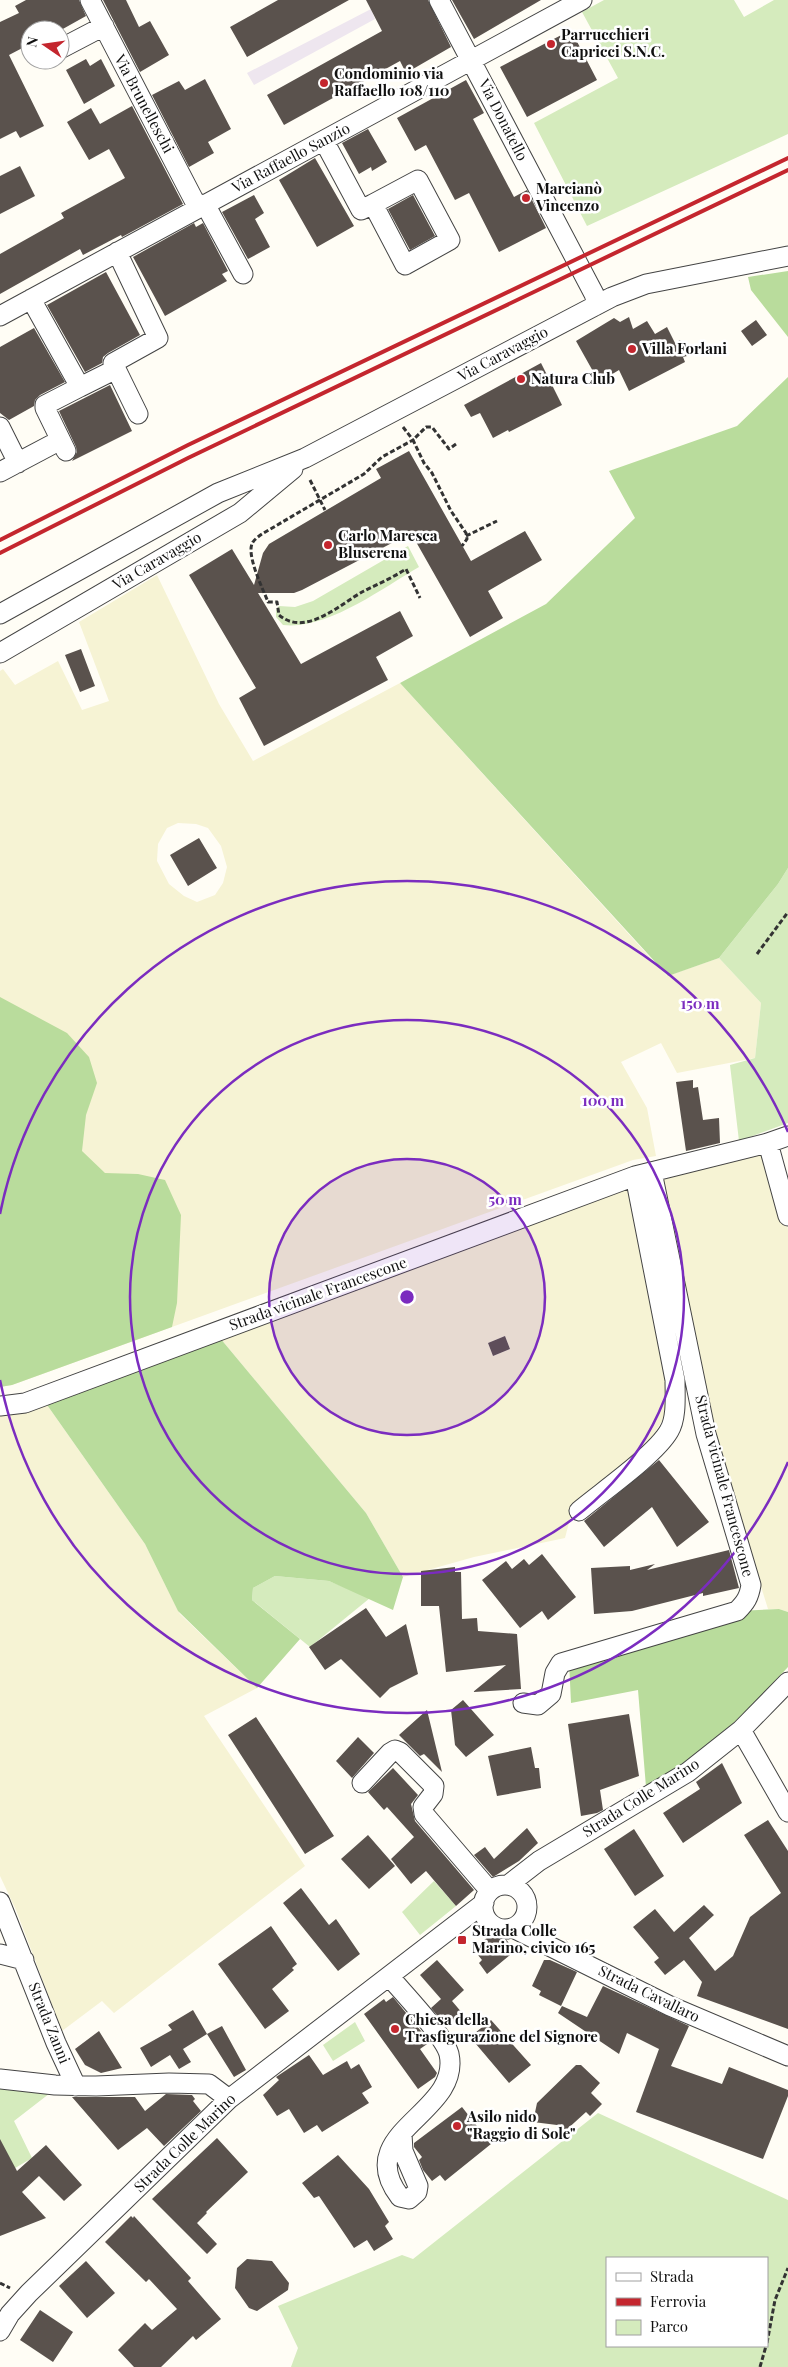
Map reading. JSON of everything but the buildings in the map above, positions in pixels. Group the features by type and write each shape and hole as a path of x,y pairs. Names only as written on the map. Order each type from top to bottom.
{"street":[{"name":"Via Brunelleschi","path":"90,0 202,206 243,274"},
{"name":"Via Donatello","path":"439,0 473,61 594,300"},
{"name":"Via Raffaello Sanzio","path":"0,316 473,61 551,8 582,0"},
{"path":"70,44 104,26"},
{"path":"324,140 361,210 418,180 450,240 405,264 373,204"},
{"path":"117,252 158,338 113,363 138,414"},
{"name":"Via Caravaggio","path":"0,614 218,493 305,458 594,300 646,284 788,256"},
{"path":"31,299 80,387"},
{"path":"0,472 58,448 45,405 108,372"},
{"path":"0,427 18,463"},
{"name":"Via Caravaggio","path":"0,653 240,513 305,458"},
{"name":"Strada vicinale Francescone","path":"0,1406 25,1403 644,1174 768,1143 788,1136"},
{"path":"768,1143 788,1216"},
{"name":"Strada vicinale Francescone","path":"579,1511 653,1450 670,1430 674,1406 675,1380 644,1174"},
{"name":"Strada vicinale Francescone","path":"523,1703 538,1705 551,1694 555,1673 561,1663 737,1611 746,1602 750,1594 751,1584 706,1434 644,1174"},
{"name":"Strada Colle Marino","path":"0,2331 10,2314 29,2293 230,2099 454,1928 494,1893 539,1861 688,1772 740,1730 788,1682"},
{"path":"740,1730 788,1812"},
{"path":"362,1783 390,1753 395,1750 400,1752 434,1786 433,1794 422,1807 424,1814 494,1893"},
{"path":"519,1890 527,1904 526,1916 513,1928 499,1928 489,1922 484,1913 494,1893 519,1890"},
{"name":"Strada Zanni","path":"0,1902 56,2043 76,2086"},
{"name":"Strada Colle Marino","path":"454,1928 489,1922"},
{"name":"Strada Cavallaro","path":"513,1928 670,2006 788,2056"},
{"path":"0,1954 24,1960"},
{"path":"389,1976 441,2039 448,2052 451,2067 446,2082 437,2096 402,2134"},
{"path":"0,2079 55,2086 209,2084 230,2099"}],"path":[{"path":"403,426 466,536"},
{"path":"420,598 406,569 321,617 306,621 291,621 279,615 277,611 278,604 275,601 268,602 258,578 250,550 252,542 262,534 364,474 382,457 412,440 426,427 432,427 449,449 456,444"},
{"path":"310,480 325,510"},
{"path":"462,546 466,536 497,520"},
{"path":"757,954 786,920 788,912"},
{"path":"768,2335 775,2300 788,2268"},
{"path":"760,2367 765,2347"}],"shaded area":[{"path":"371,9 375,19 254,85 247,73"},
{"path":"157,575 219,704 253,761 400,683 667,976 719,958 761,1003 755,1058 677,1073 661,1043 621,1062 647,1108 656,1156 633,1160 12,1385 0,1387 0,671 3,669 15,685 58,661 82,710 109,701 79,622","holes":["178,823 196,824 208,828 221,846 227,867 223,883 215,895 197,902 184,896 169,884 157,861 158,844 167,828"]},
{"path":"767,1149 788,1229 788,1612 779,1609 768,1609 721,1459 660,1176"},
{"path":"635,1176 675,1380 662,1421 643,1451 572,1511 565,1538 474,1557 403,1577 366,1513 215,1332","holes":["505,1336 510,1349 493,1356 488,1343"]},
{"path":"45,1402 145,1544 180,1614 257,1688 204,1716 305,1866 114,2013 102,2001 62,2031 16,1910 0,1876 0,1413"}],"green space":[{"path":"604,0 734,0 744,17 774,0 788,0 788,134 587,226 534,123 618,78 582,12"},
{"path":"788,271 788,337 751,290 748,277"},
{"path":"788,377 788,868 778,884 719,958 668,976 400,683 546,604 635,518 609,471 737,426"},
{"path":"408,546 419,567 353,606 335,615 300,625 283,625 276,617 276,610 279,606 295,607 313,601"},
{"path":"788,868 788,1123 739,1141 730,1065 755,1058 761,1003 719,958 778,884"},
{"path":"0,997 67,1033 89,1057 97,1083 86,1115 82,1151 105,1173 138,1174 165,1180 181,1215 177,1303 172,1327 12,1385 0,1387"},
{"path":"215,1332 366,1513 403,1577 393,1610 329,1581 275,1576 253,1588 252,1600 300,1639 257,1688 178,1611 145,1544 45,1402"},
{"path":"275,1576 329,1581 370,1598 310,1647 252,1600 253,1588"},
{"path":"779,1609 788,1612 788,1667 744,1714 697,1754 646,1787 638,1690 571,1703 569,1661 737,1611"},
{"path":"434,1881 456,1906 420,1935 402,1912"},
{"path":"355,2022 365,2041 333,2061 323,2045"},
{"path":"0,2083 54,2090 14,2121 32,2158 0,2177"},
{"path":"598,2113 788,2200 788,2367 291,2367 298,2348 278,2306 402,2255 413,2259"}],"railway":[{"path":"0,540 188,445 788,158"},
{"path":"0,553 188,458 788,170"}],"place":[{"name":"Parrucchieri Capricci S.N.C.","path":"551,44"},
{"name":"Condominio via Raffaello 108/110","path":"324,83"},
{"name":"Marcianò Vincenzo","path":"526,198"},
{"name":"Villa Forlani","path":"632,349"},
{"name":"Natura Club","path":"521,379"},
{"name":"Carlo Maresca Bluserena","path":"328,545"},
{"name":"Strada Colle Marino, civico 165","path":"462,1940"},
{"name":"Chiesa della Trasfigurazione del Signore","path":"395,2029"},
{"name":"Asilo nido \"Raggio di Sole\"","path":"457,2126"}]}
